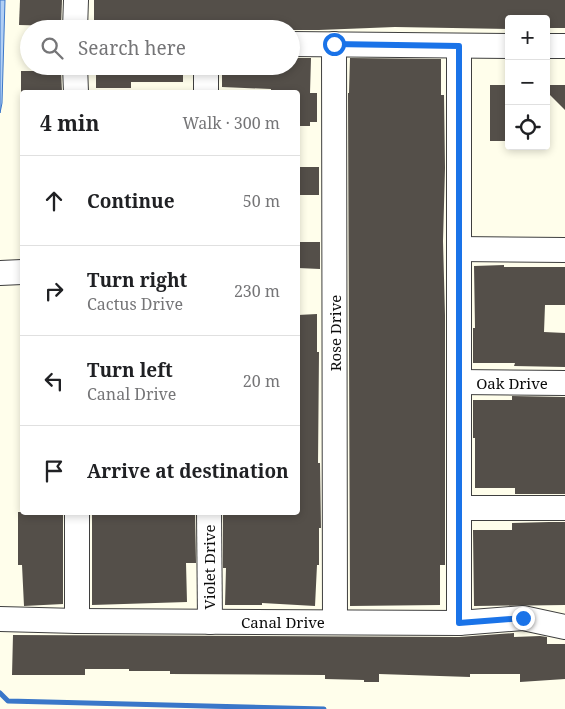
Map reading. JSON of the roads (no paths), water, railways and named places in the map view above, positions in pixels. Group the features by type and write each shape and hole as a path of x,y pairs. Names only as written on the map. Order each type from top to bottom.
{"street":[{"path":"75,20 76,0"},
{"path":"300,44 505,46"},
{"name":"Rose Drive","path":"334,44 336,622"},
{"path":"459,46 459,623"},
{"path":"550,46 565,46"},
{"path":"76,75 76,90"},
{"path":"206,75 206,90"},
{"path":"459,249 565,250"},
{"name":"Oak Drive","path":"459,382 565,383"},
{"path":"459,508 565,508"},
{"path":"77,515 77,621"},
{"name":"Violet Drive","path":"209,515 210,622"},
{"name":"Canal Drive","path":"0,619 459,623 523,618 565,627"}],"water":[{"path":"0,0 5,0 2,103 0,113"}],"waterway":[{"path":"0,693 8,701 324,709"}]}
